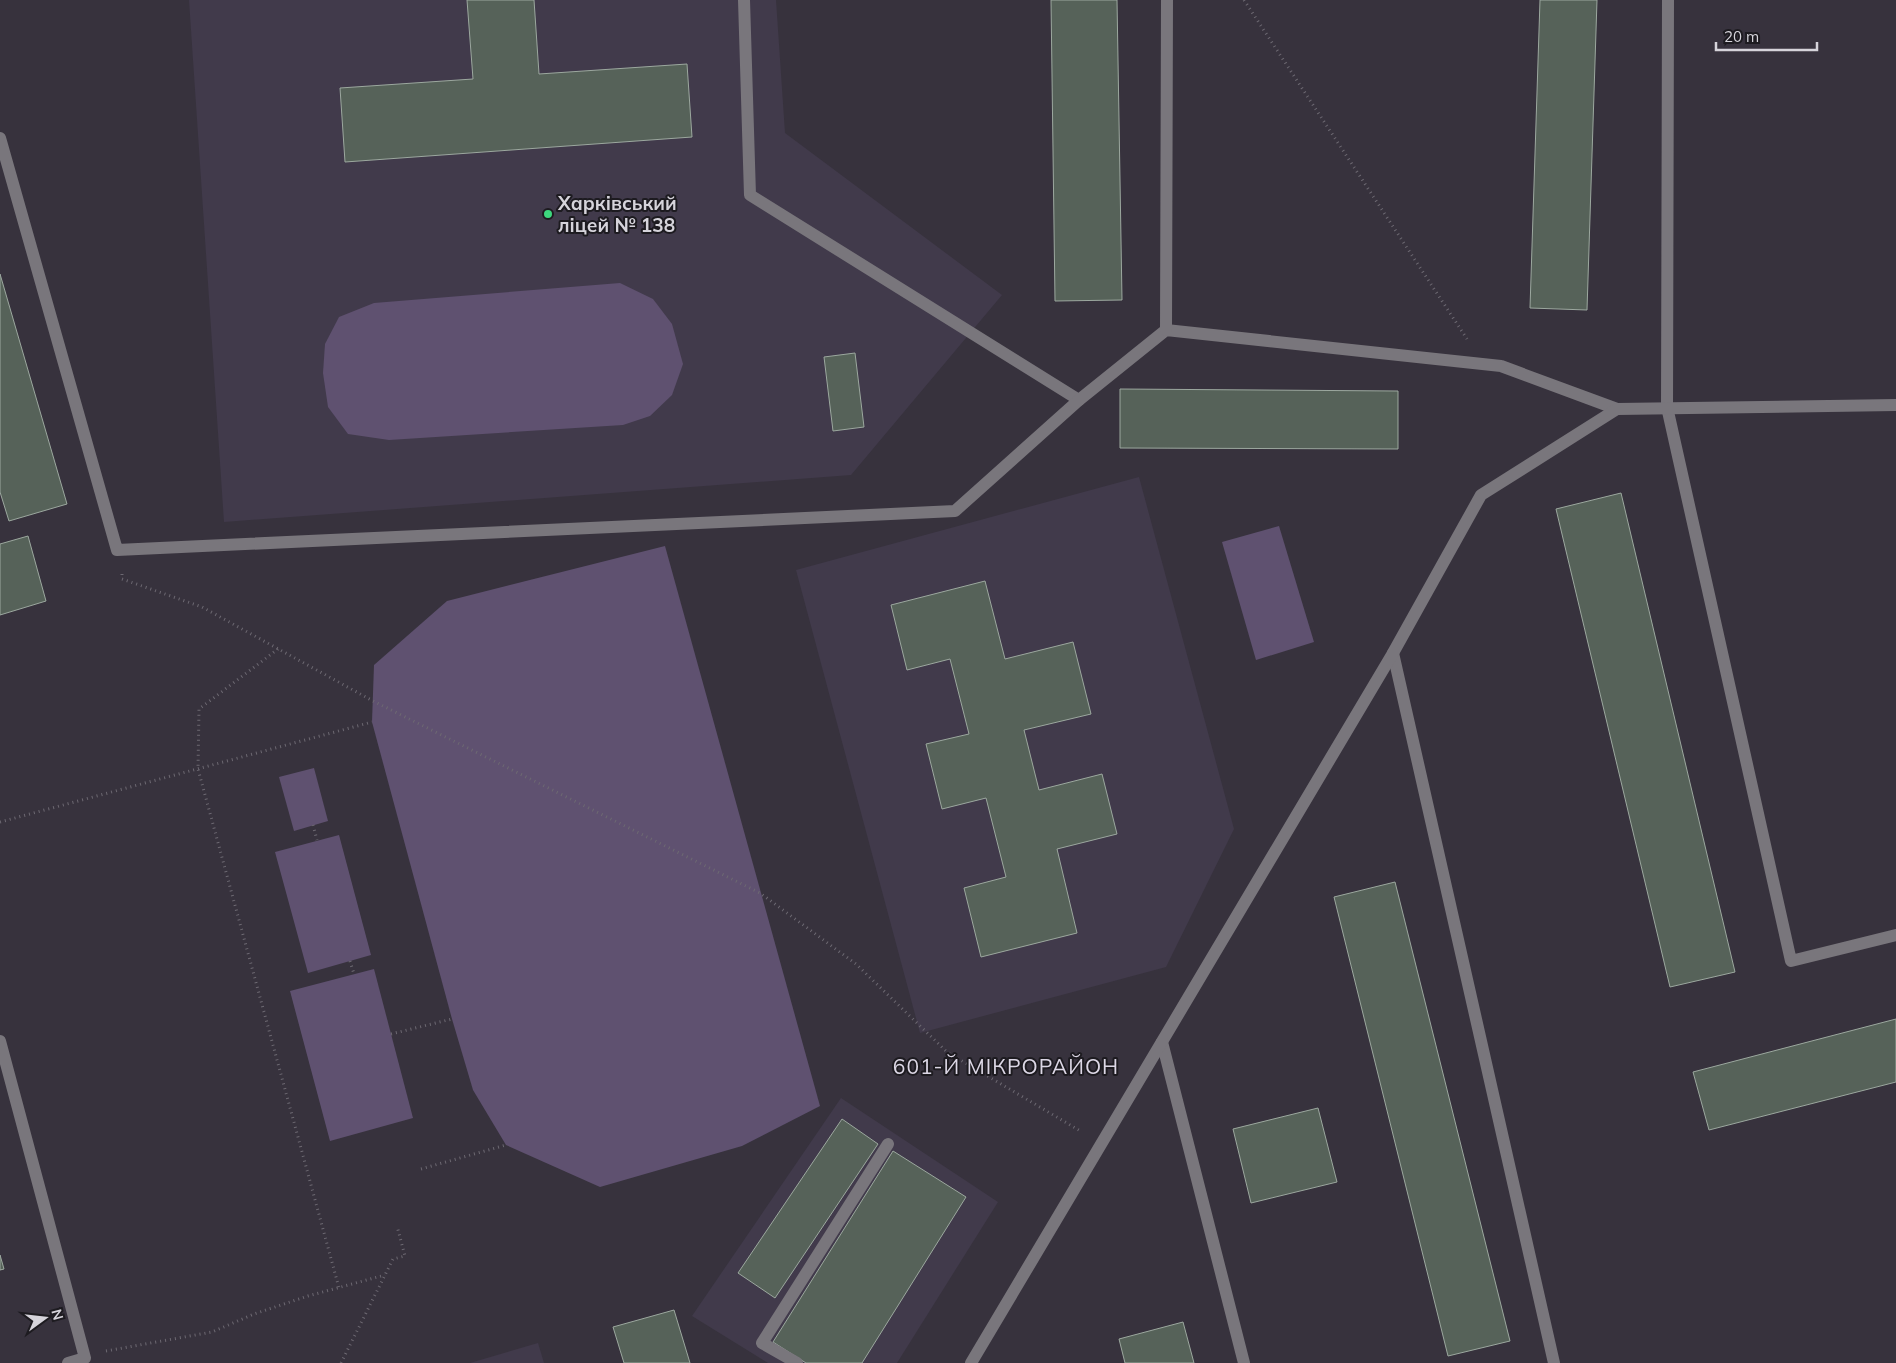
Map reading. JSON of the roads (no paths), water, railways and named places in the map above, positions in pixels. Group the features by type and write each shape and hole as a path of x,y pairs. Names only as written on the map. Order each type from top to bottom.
{"lane":[{"path":"744,0 750,195 1079,400"},
{"path":"1166,330 1167,0"},
{"path":"1668,0 1667,407 1791,960 1896,935"},
{"path":"0,138 117,550 955,511 1079,400 1166,330 1501,366 1617,409 1896,405"},
{"path":"971,1363 1394,653 1481,495 1617,409"},
{"path":"1394,653 1554,1363"},
{"path":"0,1041 85,1358 68,1363"},
{"path":"1162,1042 1244,1363"},
{"path":"797,1363 762,1343 888,1144"}],"place":[{"name":"Харківський ліцей № 138","path":"548,214"}],"district":[{"name":"601-Й МІКРОРАЙОН","path":"1006,1066"}]}
